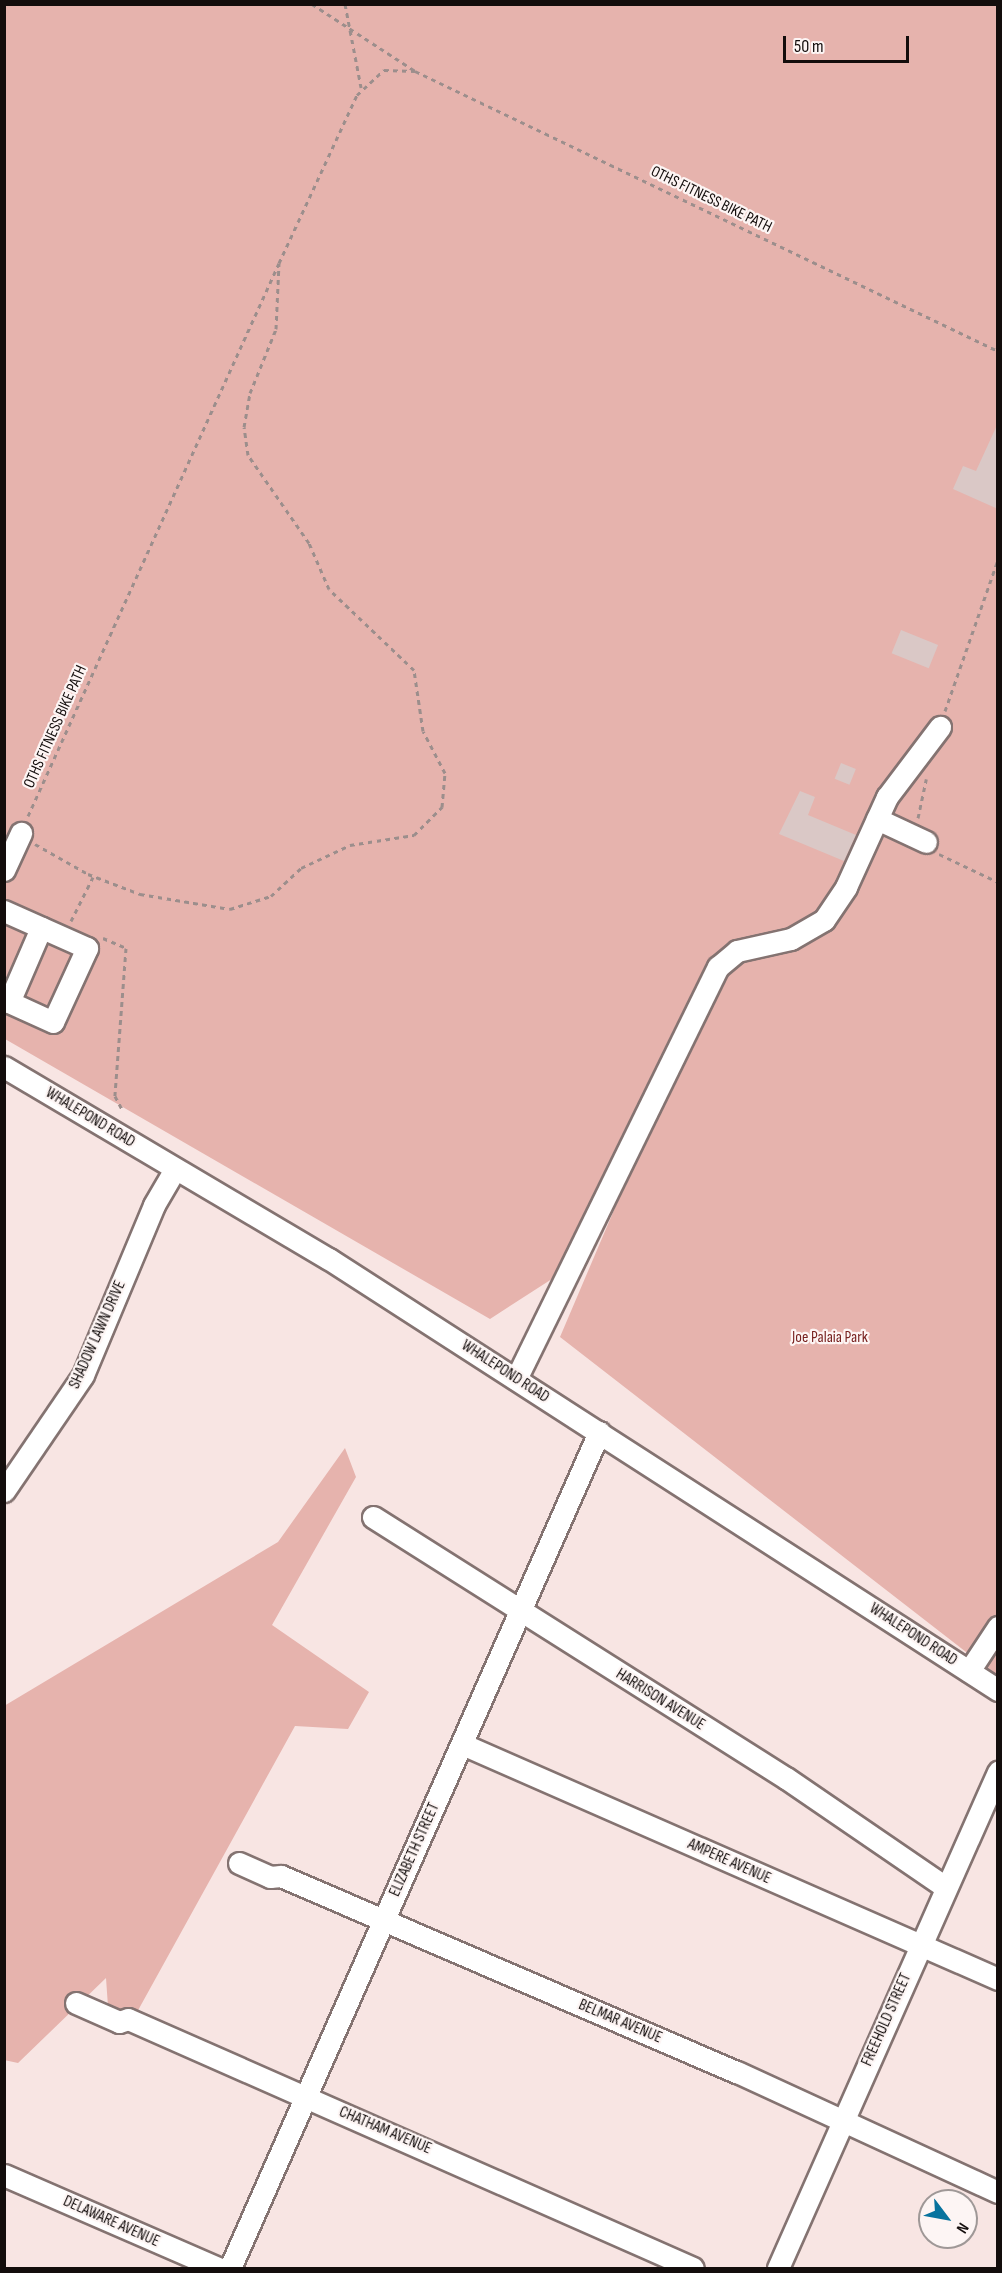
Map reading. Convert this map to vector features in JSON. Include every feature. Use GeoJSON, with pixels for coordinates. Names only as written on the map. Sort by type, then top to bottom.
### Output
{"type":"FeatureCollection","features":[{"type":"Feature","properties":{"kind":"street"},"geometry":{"type":"LineString","coordinates":[[516,1379],[718,967],[737,951],[791,939],[824,920],[846,887],[877,819],[899,780],[940,727]]}},
{"type":"Feature","properties":{"kind":"street"},"geometry":{"type":"LineString","coordinates":[[877,819],[926,842]]}},
{"type":"Feature","properties":{"kind":"street"},"geometry":{"type":"LineString","coordinates":[[4,870],[21,833]]}},
{"type":"Feature","properties":{"kind":"street"},"geometry":{"type":"LineString","coordinates":[[4,911],[41,928]]}},
{"type":"Feature","properties":{"kind":"street","name":"WHALEPOND ROAD"},"geometry":{"type":"LineString","coordinates":[[4,1066],[516,1379],[998,1690]]}},
{"type":"Feature","properties":{"kind":"street","name":"SHADOW LAWN DRIVE"},"geometry":{"type":"LineString","coordinates":[[4,1491],[83,1375],[154,1205],[175,1169]]}},
{"type":"Feature","properties":{"kind":"street","name":"ELIZABETH STREET"},"geometry":{"type":"LineString","coordinates":[[230,2268],[599,1432]]}},
{"type":"Feature","properties":{"kind":"street","name":"HARRISON AVENUE"},"geometry":{"type":"LineString","coordinates":[[373,1517],[519,1613],[786,1778],[945,1887]]}},
{"type":"Feature","properties":{"kind":"street"},"geometry":{"type":"LineString","coordinates":[[969,1671],[998,1627]]}},
{"type":"Feature","properties":{"kind":"street","name":"AMPERE AVENUE"},"geometry":{"type":"LineString","coordinates":[[462,1744],[998,1979]]}},
{"type":"Feature","properties":{"kind":"street","name":"FREEHOLD STREET"},"geometry":{"type":"LineString","coordinates":[[778,2268],[945,1887],[998,1772]]}},
{"type":"Feature","properties":{"kind":"street","name":"BELMAR AVENUE"},"geometry":{"type":"LineString","coordinates":[[239,1863],[383,1920],[998,2192]]}},
{"type":"Feature","properties":{"kind":"street","name":"CHATHAM AVENUE"},"geometry":{"type":"LineString","coordinates":[[76,2003],[119,2022],[128,2019],[693,2268]]}},
{"type":"Feature","properties":{"kind":"street","name":"DELAWARE AVENUE"},"geometry":{"type":"LineString","coordinates":[[4,2175],[218,2268]]}},
{"type":"Feature","properties":{"kind":"path","name":"OTHS FITNESS BIKE PATH"},"geometry":{"type":"LineString","coordinates":[[312,4],[347,23],[415,71],[998,351]]}},
{"type":"Feature","properties":{"kind":"path"},"geometry":{"type":"LineString","coordinates":[[345,4],[361,87]]}},
{"type":"Feature","properties":{"kind":"path","name":"OTHS FITNESS BIKE PATH"},"geometry":{"type":"LineString","coordinates":[[279,263],[276,329],[250,393],[244,427],[248,455],[309,543],[329,589],[414,670],[423,731],[442,762],[445,796],[422,831],[404,839],[350,845],[301,868],[277,892],[245,907],[216,909],[167,901],[93,877],[21,833],[279,263],[361,87],[384,70],[415,71]]}},
{"type":"Feature","properties":{"kind":"path"},"geometry":{"type":"LineString","coordinates":[[79,928],[69,924],[93,877]]}},
{"type":"Feature","properties":{"kind":"path"},"geometry":{"type":"LineString","coordinates":[[98,936],[126,948],[115,1096],[123,1111]]}},
{"type":"Feature","properties":{"kind":"green space","name":"Joe Palaia Park"},"geometry":{"type":"Polygon","coordinates":[[[4,5],[997,5],[997,1676],[560,1337],[657,1109],[555,1277],[490,1319],[5,1039],[4,5]]]}},
{"type":"Feature","properties":{"kind":"green space"},"geometry":{"type":"Polygon","coordinates":[[[345,1448],[356,1477],[272,1625],[369,1692],[348,1729],[295,1726],[136,2014],[109,2021],[106,1978],[18,2063],[4,2060],[4,1706],[278,1542],[345,1448]]]}},
{"type":"Feature","properties":{"kind":"building"},"geometry":{"type":"Polygon","coordinates":[[[998,423],[998,509],[953,489],[963,466],[976,471],[998,423]]]}},
{"type":"Feature","properties":{"kind":"building"},"geometry":{"type":"Polygon","coordinates":[[[901,630],[938,645],[929,668],[892,653],[901,630]]]}},
{"type":"Feature","properties":{"kind":"building"},"geometry":{"type":"Polygon","coordinates":[[[841,763],[856,769],[849,785],[835,779],[841,763]]]}},
{"type":"Feature","properties":{"kind":"building"},"geometry":{"type":"Polygon","coordinates":[[[800,791],[815,797],[808,815],[856,835],[844,861],[779,834],[800,791]]]}}]}
